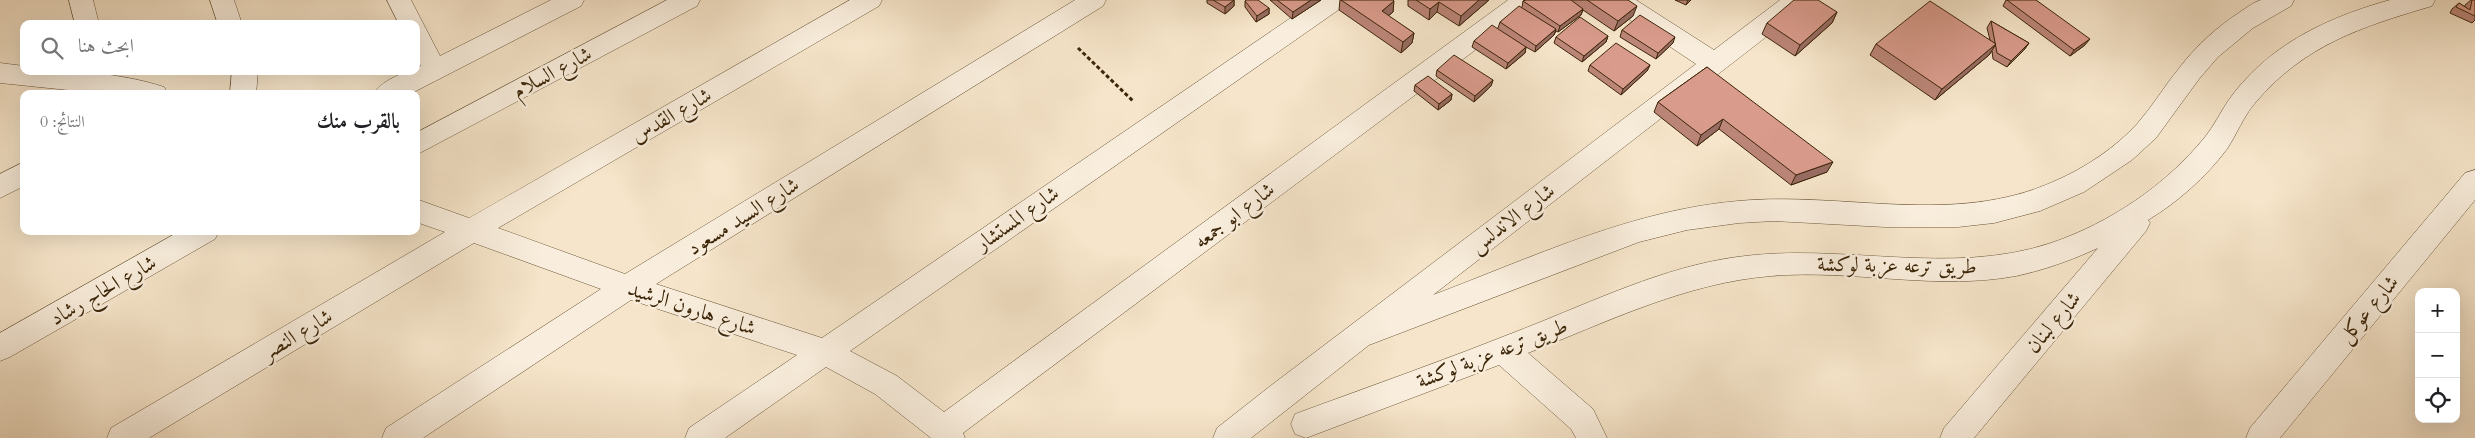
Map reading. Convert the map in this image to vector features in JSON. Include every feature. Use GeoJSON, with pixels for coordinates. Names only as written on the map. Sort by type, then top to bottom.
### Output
{"type":"FeatureCollection","features":[{"type":"Feature","properties":{"kind":"street"},"geometry":{"type":"LineString","coordinates":[[81,0],[86,20]]}},
{"type":"Feature","properties":{"kind":"street"},"geometry":{"type":"LineString","coordinates":[[222,0],[229,20]]}},
{"type":"Feature","properties":{"kind":"street"},"geometry":{"type":"LineString","coordinates":[[399,0],[410,20]]}},
{"type":"Feature","properties":{"kind":"street","name":"شارع السلام"},"geometry":{"type":"LineString","coordinates":[[420,143],[688,0]]}},
{"type":"Feature","properties":{"kind":"street","name":"شارع القدس"},"geometry":{"type":"LineString","coordinates":[[472,230],[870,0]]}},
{"type":"Feature","properties":{"kind":"street","name":"شارع السيد مسعود"},"geometry":{"type":"LineString","coordinates":[[396,438],[628,287],[1094,0]]}},
{"type":"Feature","properties":{"kind":"street","name":"شارع المستشار"},"geometry":{"type":"LineString","coordinates":[[700,438],[1335,0]]}},
{"type":"Feature","properties":{"kind":"street","name":"شارع ابو جمعه"},"geometry":{"type":"LineString","coordinates":[[947,434],[1525,0]]}},
{"type":"Feature","properties":{"kind":"street"},"geometry":{"type":"LineString","coordinates":[[1618,0],[1714,63]]}},
{"type":"Feature","properties":{"kind":"street","name":"شارع الاندلس"},"geometry":{"type":"LineString","coordinates":[[1228,438],[1280,396],[1797,0]]}},
{"type":"Feature","properties":{"kind":"street"},"geometry":{"type":"LineString","coordinates":[[1358,336],[1636,231],[1680,219],[1726,212],[1774,210],[1946,217],[1985,214],[2020,207],[2073,184],[2105,166],[2139,139],[2166,109],[2191,71],[2226,36],[2267,7],[2282,0]]}},
{"type":"Feature","properties":{"kind":"street","name":"طريق ترعه عزبة لوكشة"},"geometry":{"type":"LineString","coordinates":[[1313,431],[1503,350],[1664,287],[1734,269],[1781,264],[1960,268],[2007,264],[2051,255],[2104,233],[2150,206],[2188,175],[2218,140],[2242,101],[2272,68],[2310,42],[2354,20],[2423,0]]}},
{"type":"Feature","properties":{"kind":"street"},"geometry":{"type":"LineString","coordinates":[[395,90],[569,1]]}},
{"type":"Feature","properties":{"kind":"street"},"geometry":{"type":"LineString","coordinates":[[420,40],[436,69]]}},
{"type":"Feature","properties":{"kind":"street"},"geometry":{"type":"LineString","coordinates":[[0,73],[20,74]]}},
{"type":"Feature","properties":{"kind":"street"},"geometry":{"type":"LineString","coordinates":[[50,75],[100,77],[141,90]]}},
{"type":"Feature","properties":{"kind":"street"},"geometry":{"type":"LineString","coordinates":[[243,90],[245,75]]}},
{"type":"Feature","properties":{"kind":"street"},"geometry":{"type":"LineString","coordinates":[[0,187],[20,175]]}},
{"type":"Feature","properties":{"kind":"street","name":"شارع عوكل"},"geometry":{"type":"LineString","coordinates":[[2261,438],[2475,181]]}},
{"type":"Feature","properties":{"kind":"street","name":"شارع لبنان"},"geometry":{"type":"LineString","coordinates":[[1956,438],[2150,206]]}},
{"type":"Feature","properties":{"kind":"street","name":"شارع هارون الرشيد"},"geometry":{"type":"LineString","coordinates":[[420,211],[628,287],[824,351],[886,385],[947,434]]}},
{"type":"Feature","properties":{"kind":"street","name":"شارع النصر"},"geometry":{"type":"LineString","coordinates":[[122,438],[472,230]]}},
{"type":"Feature","properties":{"kind":"street","name":"شارع الحاج رشاد"},"geometry":{"type":"LineString","coordinates":[[0,348],[198,235]]}},
{"type":"Feature","properties":{"kind":"street"},"geometry":{"type":"LineString","coordinates":[[1503,350],[1582,419],[1592,438]]}},
{"type":"Feature","properties":{"kind":"street"},"geometry":{"type":"LineString","coordinates":[[1280,396],[1313,431]]}},
{"type":"Feature","properties":{"kind":"path"},"geometry":{"type":"LineString","coordinates":[[1054,24],[1156,123]]}},
{"type":"Feature","properties":{"kind":"building"},"geometry":{"type":"Polygon","coordinates":[[[1213,0],[1234,0],[1225,7],[1213,0]]]}},
{"type":"Feature","properties":{"kind":"building"},"geometry":{"type":"Polygon","coordinates":[[[1246,0],[1258,0],[1269,8],[1257,16],[1246,0]]]}},
{"type":"Feature","properties":{"kind":"building"},"geometry":{"type":"Polygon","coordinates":[[[1277,0],[1311,0],[1293,12],[1277,0]]]}},
{"type":"Feature","properties":{"kind":"building"},"geometry":{"type":"Polygon","coordinates":[[[1341,0],[1393,0],[1382,11],[1414,33],[1403,42],[1341,0]]]}},
{"type":"Feature","properties":{"kind":"building"},"geometry":{"type":"Polygon","coordinates":[[[1416,0],[1479,0],[1461,16],[1439,2],[1430,9],[1416,0]]]}},
{"type":"Feature","properties":{"kind":"building"},"geometry":{"type":"Polygon","coordinates":[[[1571,0],[1583,9],[1560,26],[1523,1],[1571,0]]]}},
{"type":"Feature","properties":{"kind":"building"},"geometry":{"type":"Polygon","coordinates":[[[1587,0],[1628,0],[1637,6],[1618,21],[1587,0]]]}},
{"type":"Feature","properties":{"kind":"building"},"geometry":{"type":"Polygon","coordinates":[[[1794,0],[1818,0],[1837,12],[1800,45],[1767,23],[1794,0]]]}},
{"type":"Feature","properties":{"kind":"building"},"geometry":{"type":"Polygon","coordinates":[[[2007,0],[2036,0],[2090,39],[2074,50],[2007,0]]]}},
{"type":"Feature","properties":{"kind":"building"},"geometry":{"type":"Polygon","coordinates":[[[2472,0],[2475,0],[2475,16],[2456,7],[2459,3],[2470,10],[2472,0]]]}},
{"type":"Feature","properties":{"kind":"building"},"geometry":{"type":"Polygon","coordinates":[[[1930,1],[1996,44],[1942,89],[1876,44],[1930,1]]]}},
{"type":"Feature","properties":{"kind":"building"},"geometry":{"type":"Polygon","coordinates":[[[1519,6],[1556,29],[1536,46],[1500,22],[1519,6]]]}},
{"type":"Feature","properties":{"kind":"building"},"geometry":{"type":"Polygon","coordinates":[[[1640,15],[1675,37],[1658,53],[1622,30],[1640,15]]]}},
{"type":"Feature","properties":{"kind":"building"},"geometry":{"type":"Polygon","coordinates":[[[1580,17],[1608,36],[1584,56],[1556,37],[1580,17]]]}},
{"type":"Feature","properties":{"kind":"building"},"geometry":{"type":"Polygon","coordinates":[[[1991,21],[2029,43],[2011,61],[1997,53],[1991,21]]]}},
{"type":"Feature","properties":{"kind":"building"},"geometry":{"type":"Polygon","coordinates":[[[1492,25],[1526,47],[1508,63],[1474,41],[1492,25]]]}},
{"type":"Feature","properties":{"kind":"building"},"geometry":{"type":"Polygon","coordinates":[[[1616,43],[1650,65],[1623,89],[1590,65],[1616,43]]]}},
{"type":"Feature","properties":{"kind":"building"},"geometry":{"type":"Polygon","coordinates":[[[1454,55],[1493,80],[1475,96],[1437,70],[1454,55]]]}},
{"type":"Feature","properties":{"kind":"building"},"geometry":{"type":"Polygon","coordinates":[[[1707,67],[1833,162],[1796,175],[1723,119],[1701,135],[1658,102],[1707,67]]]}},
{"type":"Feature","properties":{"kind":"building"},"geometry":{"type":"Polygon","coordinates":[[[1428,76],[1452,94],[1439,104],[1415,85],[1428,76]]]}}]}
